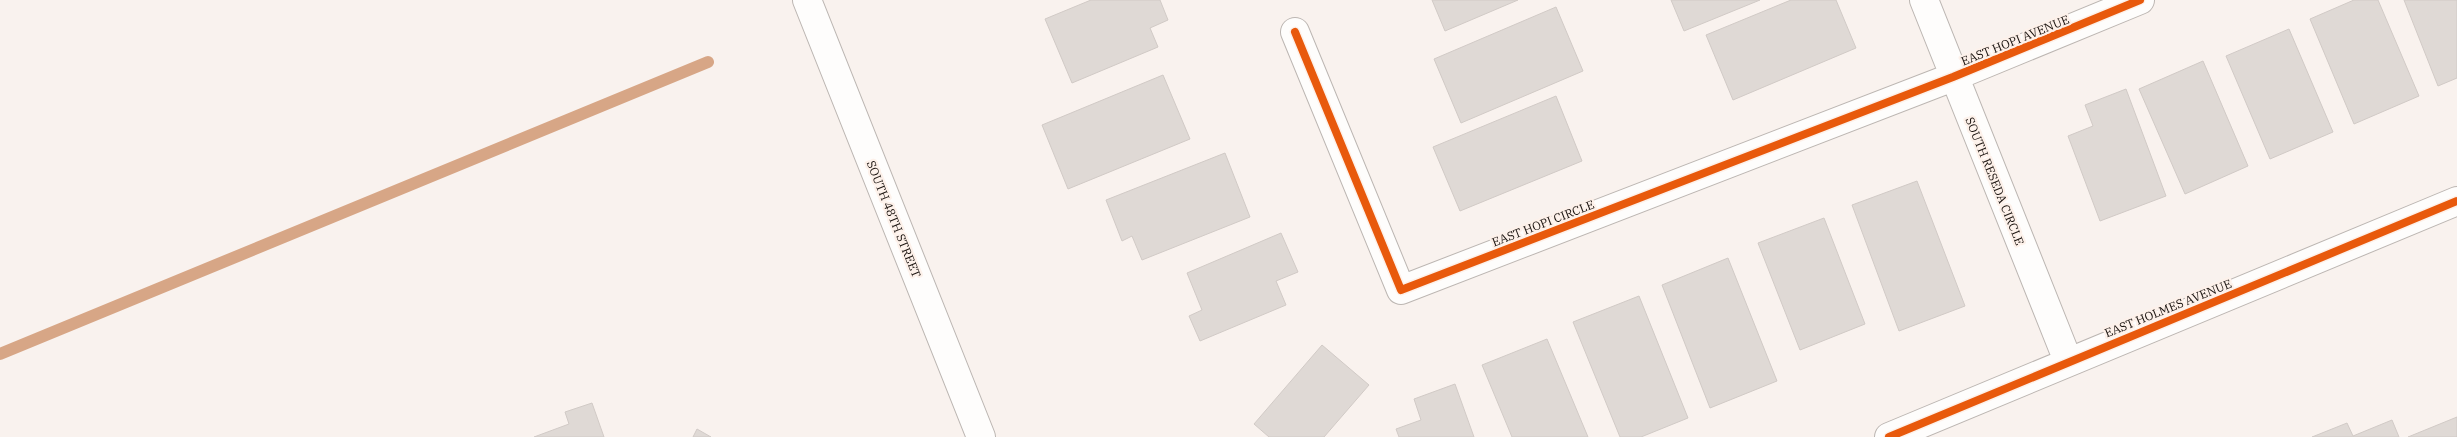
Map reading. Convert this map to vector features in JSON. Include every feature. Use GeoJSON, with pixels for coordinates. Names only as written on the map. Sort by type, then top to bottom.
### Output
{"type":"FeatureCollection","features":[{"type":"Feature","properties":{"kind":"street","name":"SOUTH 48TH STREET"},"geometry":{"type":"LineString","coordinates":[[807,0],[981,437]]}},
{"type":"Feature","properties":{"kind":"street","name":"SOUTH RESEDA CIRCLE"},"geometry":{"type":"LineString","coordinates":[[1924,0],[1953,77],[2068,361]]}},
{"type":"Feature","properties":{"kind":"street","name":"EAST HOPI AVENUE"},"geometry":{"type":"LineString","coordinates":[[1953,77],[2140,0]]}},
{"type":"Feature","properties":{"kind":"street","name":"EAST HOPI CIRCLE"},"geometry":{"type":"LineString","coordinates":[[1295,32],[1401,290],[1953,77]]}},
{"type":"Feature","properties":{"kind":"street","name":"EAST HOLMES AVENUE"},"geometry":{"type":"LineString","coordinates":[[1889,437],[2068,361],[2457,201]]}},
{"type":"Feature","properties":{"kind":"building"},"geometry":{"type":"Polygon","coordinates":[[[1091,0],[1160,0],[1168,20],[1150,28],[1158,47],[1072,83],[1045,19],[1091,0]]]}},
{"type":"Feature","properties":{"kind":"building"},"geometry":{"type":"Polygon","coordinates":[[[1432,0],[1518,0],[1445,31],[1432,0]]]}},
{"type":"Feature","properties":{"kind":"building"},"geometry":{"type":"Polygon","coordinates":[[[1671,0],[1760,0],[1684,31],[1671,0]]]}},
{"type":"Feature","properties":{"kind":"building"},"geometry":{"type":"Polygon","coordinates":[[[1791,0],[1836,0],[1856,48],[1733,100],[1706,35],[1791,0]]]}},
{"type":"Feature","properties":{"kind":"building"},"geometry":{"type":"Polygon","coordinates":[[[2354,0],[2378,0],[2419,96],[2354,124],[2310,19],[2354,0]]]}},
{"type":"Feature","properties":{"kind":"building"},"geometry":{"type":"Polygon","coordinates":[[[2404,0],[2457,0],[2457,78],[2438,86],[2404,0]]]}},
{"type":"Feature","properties":{"kind":"building"},"geometry":{"type":"Polygon","coordinates":[[[1556,7],[1583,71],[1461,123],[1434,59],[1556,7]]]}},
{"type":"Feature","properties":{"kind":"building"},"geometry":{"type":"Polygon","coordinates":[[[2289,29],[2333,132],[2270,159],[2226,56],[2289,29]]]}},
{"type":"Feature","properties":{"kind":"building"},"geometry":{"type":"Polygon","coordinates":[[[2203,61],[2248,166],[2185,194],[2139,89],[2203,61]]]}},
{"type":"Feature","properties":{"kind":"building"},"geometry":{"type":"Polygon","coordinates":[[[1163,75],[1190,139],[1068,189],[1042,125],[1163,75]]]}},
{"type":"Feature","properties":{"kind":"building"},"geometry":{"type":"Polygon","coordinates":[[[2126,89],[2166,196],[2100,221],[2068,136],[2093,126],[2085,105],[2126,89]]]}},
{"type":"Feature","properties":{"kind":"building"},"geometry":{"type":"Polygon","coordinates":[[[1556,96],[1582,161],[1460,211],[1433,147],[1556,96]]]}},
{"type":"Feature","properties":{"kind":"building"},"geometry":{"type":"Polygon","coordinates":[[[1225,153],[1250,217],[1142,260],[1132,236],[1122,241],[1106,200],[1225,153]]]}},
{"type":"Feature","properties":{"kind":"building"},"geometry":{"type":"Polygon","coordinates":[[[1917,181],[1965,306],[1899,331],[1852,205],[1917,181]]]}},
{"type":"Feature","properties":{"kind":"building"},"geometry":{"type":"Polygon","coordinates":[[[1824,218],[1865,324],[1800,350],[1758,243],[1824,218]]]}},
{"type":"Feature","properties":{"kind":"building"},"geometry":{"type":"Polygon","coordinates":[[[1281,233],[1298,272],[1276,281],[1286,305],[1200,341],[1189,316],[1202,310],[1187,273],[1281,233]]]}},
{"type":"Feature","properties":{"kind":"building"},"geometry":{"type":"Polygon","coordinates":[[[1728,258],[1777,381],[1710,408],[1662,285],[1728,258]]]}},
{"type":"Feature","properties":{"kind":"building"},"geometry":{"type":"Polygon","coordinates":[[[1639,296],[1688,418],[1641,437],[1620,437],[1573,322],[1639,296]]]}},
{"type":"Feature","properties":{"kind":"building"},"geometry":{"type":"Polygon","coordinates":[[[1547,339],[1588,437],[1512,437],[1482,365],[1547,339]]]}},
{"type":"Feature","properties":{"kind":"building"},"geometry":{"type":"Polygon","coordinates":[[[1322,345],[1369,385],[1324,437],[1269,437],[1254,424],[1322,345]]]}},
{"type":"Feature","properties":{"kind":"building"},"geometry":{"type":"Polygon","coordinates":[[[1455,384],[1474,437],[1399,437],[1396,429],[1421,420],[1414,399],[1455,384]]]}},
{"type":"Feature","properties":{"kind":"building"},"geometry":{"type":"Polygon","coordinates":[[[592,403],[604,437],[534,437],[569,424],[565,412],[592,403]]]}},
{"type":"Feature","properties":{"kind":"building"},"geometry":{"type":"Polygon","coordinates":[[[2457,417],[2457,437],[2408,437],[2457,417]]]}},
{"type":"Feature","properties":{"kind":"building"},"geometry":{"type":"Polygon","coordinates":[[[2392,420],[2399,437],[2312,437],[2347,423],[2353,436],[2392,420]]]}},
{"type":"Feature","properties":{"kind":"building"},"geometry":{"type":"Polygon","coordinates":[[[697,429],[711,437],[693,437],[697,429]]]}},
{"type":"Feature","properties":{"kind":"waterway"},"geometry":{"type":"LineString","coordinates":[[0,354],[708,62]]}},
{"type":"Feature","properties":{"kind":"cycle path"},"geometry":{"type":"LineString","coordinates":[[1295,32],[1401,290],[1953,77],[2140,0]]}},
{"type":"Feature","properties":{"kind":"cycle path"},"geometry":{"type":"LineString","coordinates":[[1889,437],[2457,201]]}}]}
